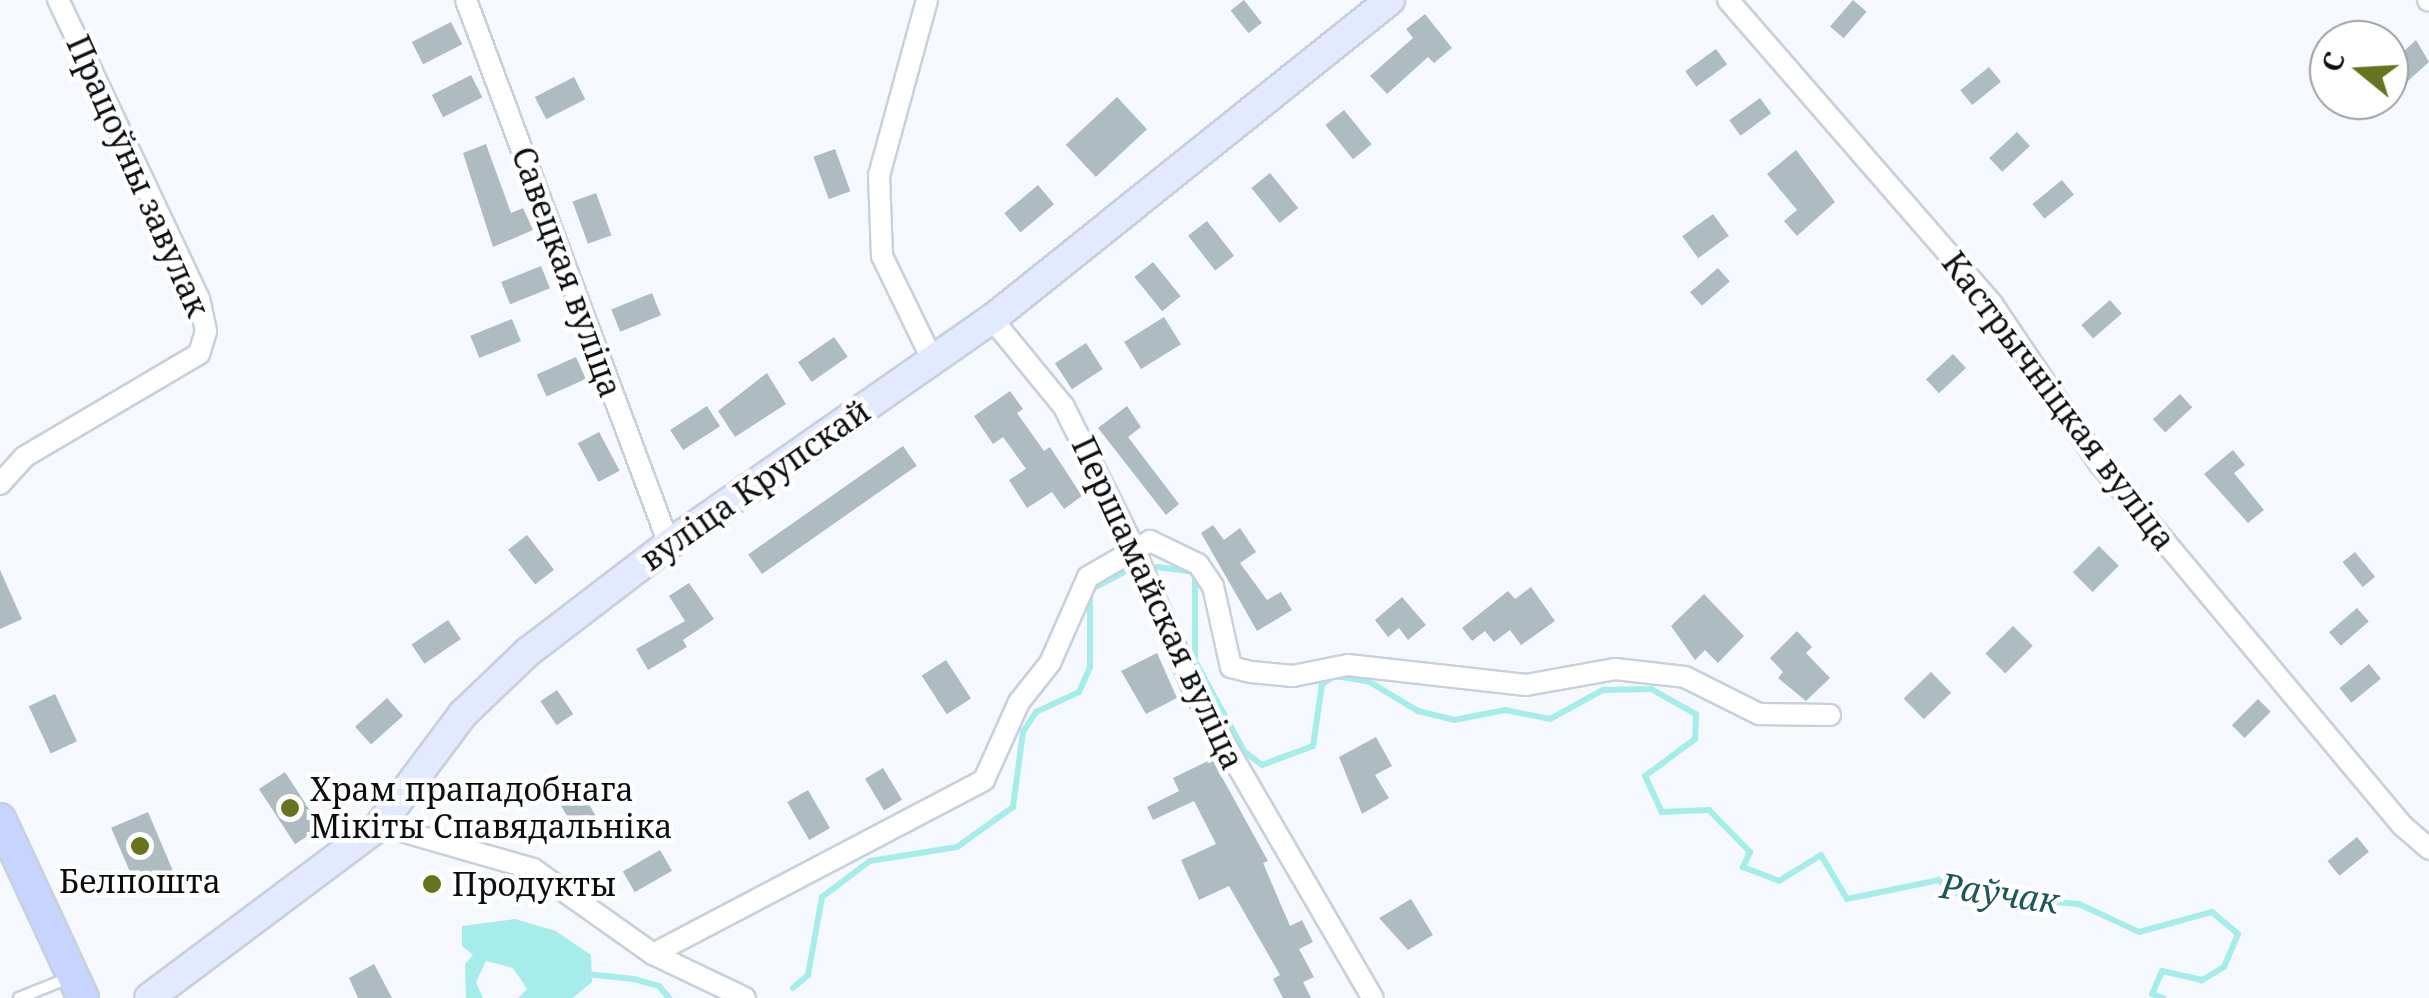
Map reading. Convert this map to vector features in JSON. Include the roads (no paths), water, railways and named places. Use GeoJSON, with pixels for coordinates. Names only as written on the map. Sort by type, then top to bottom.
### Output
{"type":"FeatureCollection","features":[{"type":"Feature","properties":{"kind":"main road"},"geometry":{"type":"LineString","coordinates":[[0,819],[78,987]]}},
{"type":"Feature","properties":{"kind":"street","name":"Працоўны завулак"},"geometry":{"type":"LineString","coordinates":[[0,484],[24,457],[199,354],[206,331],[198,299],[58,0]]}},
{"type":"Feature","properties":{"kind":"street","name":"Савецкая вуліца"},"geometry":{"type":"LineString","coordinates":[[466,0],[669,544]]}},
{"type":"Feature","properties":{"kind":"street","name":"вуліца Крупскай"},"geometry":{"type":"LineString","coordinates":[[155,996],[380,825],[463,714],[529,650],[669,544],[992,319],[1390,0]]}},
{"type":"Feature","properties":{"kind":"street","name":"Кастрычніцкая вуліца"},"geometry":{"type":"LineString","coordinates":[[1728,0],[1992,304],[2100,464],[2403,826],[2429,849]]}},
{"type":"Feature","properties":{"kind":"street"},"geometry":{"type":"LineString","coordinates":[[926,1],[879,175],[882,256],[932,359]]}},
{"type":"Feature","properties":{"kind":"street","name":"Першамайская вуліца"},"geometry":{"type":"LineString","coordinates":[[992,319],[1064,407],[1248,792],[1290,850],[1323,920],[1373,998]]}},
{"type":"Feature","properties":{"kind":"street"},"geometry":{"type":"LineString","coordinates":[[652,954],[984,780],[1020,702],[1050,663],[1088,578],[1138,561],[1150,541],[1198,564],[1213,586],[1231,667],[1293,676],[1348,665],[1526,685],[1564,673],[1629,670],[1686,678],[1759,714],[1830,715]]}},
{"type":"Feature","properties":{"kind":"street"},"geometry":{"type":"LineString","coordinates":[[380,825],[532,870],[652,954],[744,998]]}},
{"type":"Feature","properties":{"kind":"lane"},"geometry":{"type":"LineString","coordinates":[[20,998],[78,987]]}},
{"type":"Feature","properties":{"kind":"water"},"geometry":{"type":"Polygon","coordinates":[[[515,919],[556,931],[591,955],[592,982],[573,998],[518,998],[527,989],[513,968],[486,961],[476,982],[483,998],[466,998],[465,964],[473,955],[462,946],[462,926],[515,919]]]}},
{"type":"Feature","properties":{"kind":"waterway","name":"Раўчак"},"geometry":{"type":"LineString","coordinates":[[793,988],[808,975],[822,897],[870,861],[957,847],[1013,807],[1023,732],[1036,712],[1079,692],[1090,667],[1090,590],[1126,571],[1158,567],[1195,572],[1195,661],[1244,751],[1262,765],[1313,746],[1322,684],[1335,676],[1368,681],[1418,711],[1454,720],[1505,710],[1550,719],[1603,690],[1651,689],[1696,714],[1695,739],[1645,776],[1662,812],[1709,810],[1750,852],[1743,867],[1779,881],[1821,855],[1847,899],[1939,880],[1952,893],[2079,904],[2139,932],[2212,912],[2238,934],[2224,967],[2202,980],[2162,971],[2152,994],[2163,998]]}},
{"type":"Feature","properties":{"kind":"waterway","name":"Раўчак"},"geometry":{"type":"LineString","coordinates":[[587,974],[659,986],[669,998]]}},
{"type":"Feature","properties":{"kind":"place","name":"Храм прападобнага Мікіты Спавядальніка"},"geometry":{"type":"Point","coordinates":[290,808]}},
{"type":"Feature","properties":{"kind":"place","name":"Белпошта"},"geometry":{"type":"Point","coordinates":[140,846]}},
{"type":"Feature","properties":{"kind":"place","name":"Продукты"},"geometry":{"type":"Point","coordinates":[432,884]}}]}
